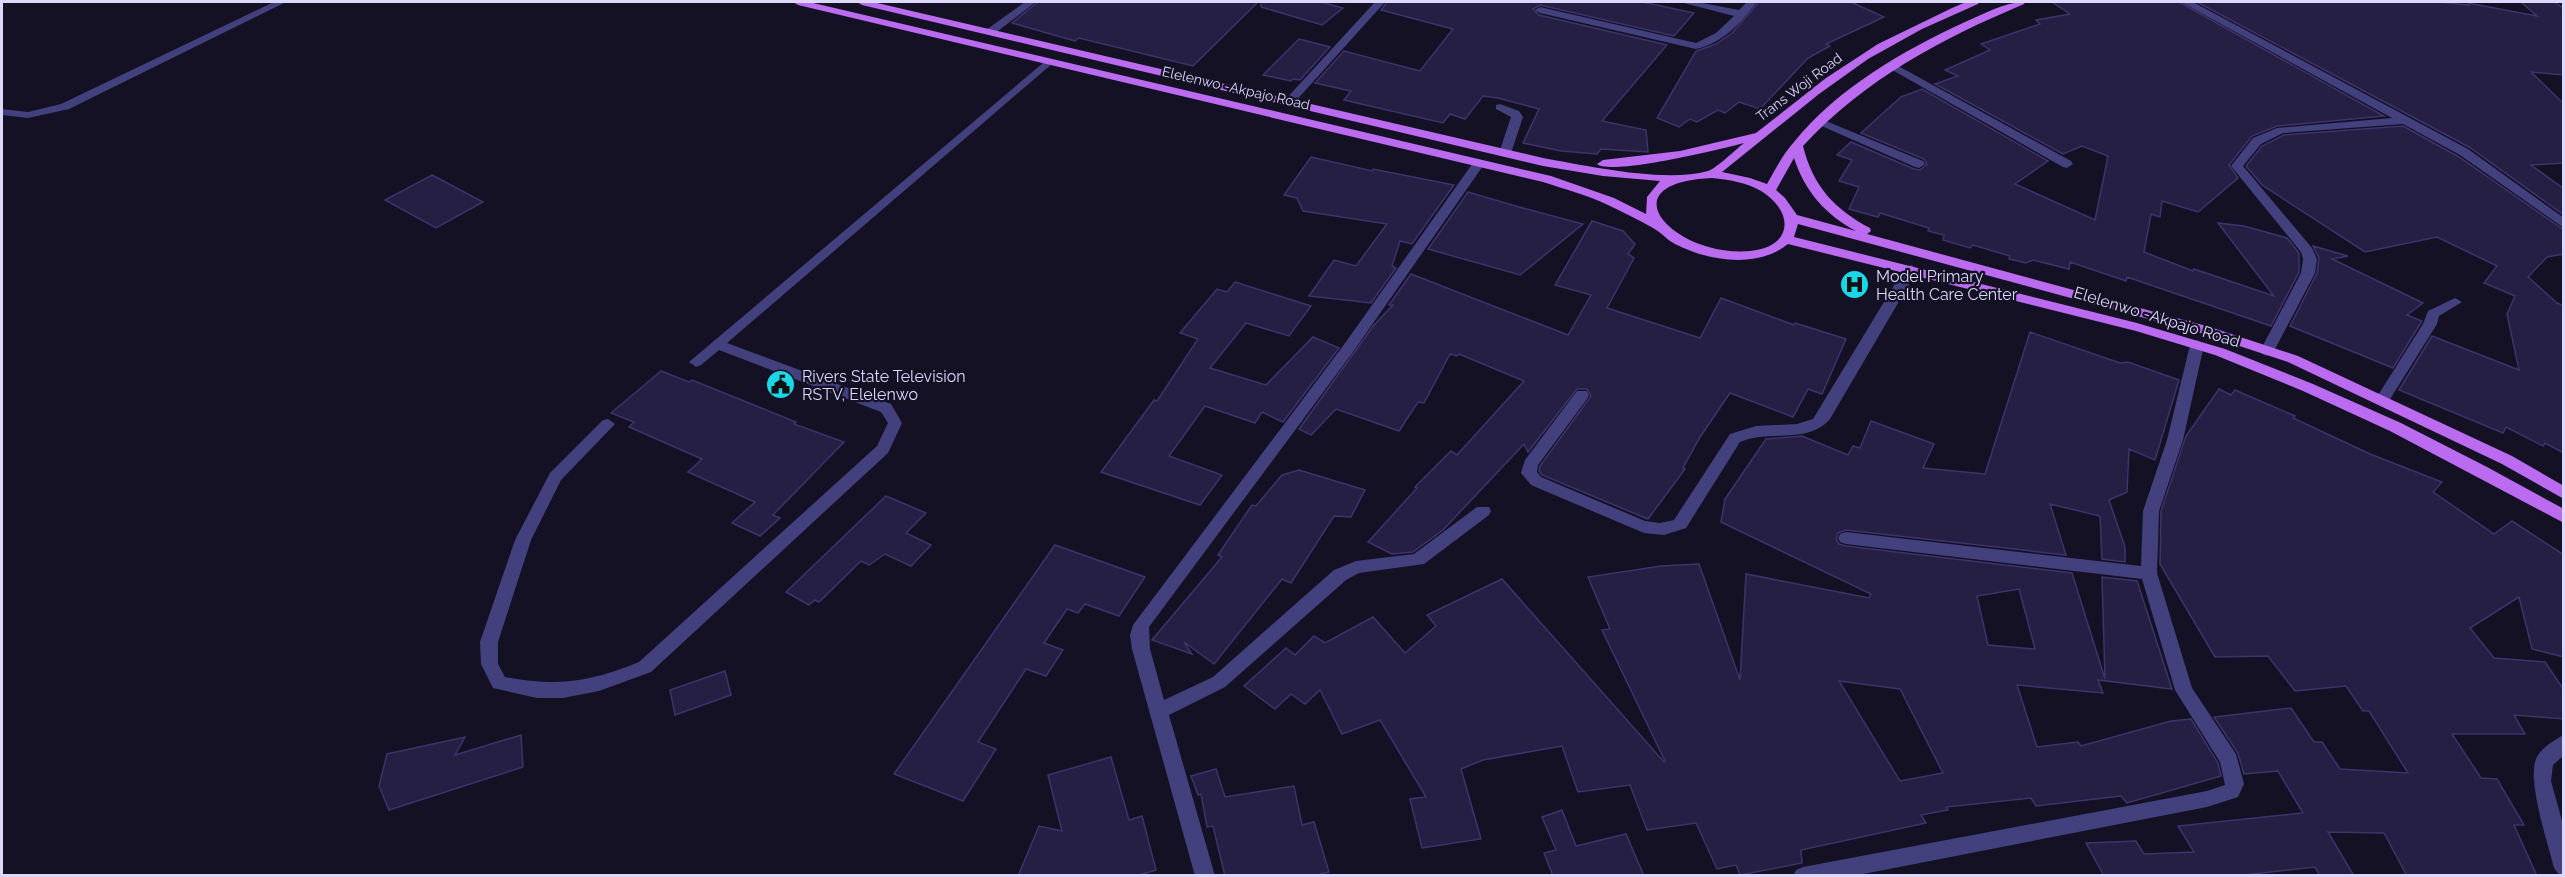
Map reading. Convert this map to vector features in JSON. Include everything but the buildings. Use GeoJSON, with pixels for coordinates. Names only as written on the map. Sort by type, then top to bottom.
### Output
{"type":"FeatureCollection","features":[{"type":"Feature","properties":{"kind":"main road","name":"Elelenwo -Akpajo Road"},"geometry":{"type":"LineString","coordinates":[[798,2],[1547,179],[1610,201],[1659,226]]}},
{"type":"Feature","properties":{"kind":"main road","name":"Elelenwo -Akpajo Road"},"geometry":{"type":"LineString","coordinates":[[862,2],[1543,162],[1603,172],[1673,179]]}},
{"type":"Feature","properties":{"kind":"main road","name":"Trans Woji Road"},"geometry":{"type":"LineString","coordinates":[[1712,174],[1831,79],[1879,48],[1974,2]]}},
{"type":"Feature","properties":{"kind":"main road"},"geometry":{"type":"LineString","coordinates":[[1769,191],[1797,145],[1842,102],[1891,65],[1978,19],[2020,2]]}},
{"type":"Feature","properties":{"kind":"main road"},"geometry":{"type":"LineString","coordinates":[[1543,162],[1603,165],[1647,161],[1697,152],[1764,133]]}},
{"type":"Feature","properties":{"kind":"main road"},"geometry":{"type":"LineString","coordinates":[[1797,145],[1801,166],[1813,190],[1849,223],[1887,242]]}},
{"type":"Feature","properties":{"kind":"main road"},"geometry":{"type":"LineString","coordinates":[[1712,174],[1755,183],[1769,191],[1785,205],[1792,218],[1791,231],[1785,239],[1766,251],[1744,255],[1720,254],[1685,244],[1659,226],[1651,212],[1652,199],[1660,187],[1673,179],[1712,174]]}},
{"type":"Feature","properties":{"kind":"main road","name":"Elelenwo -Akpajo Road"},"geometry":{"type":"LineString","coordinates":[[1792,218],[2205,330],[2293,360],[2507,460],[2564,493]]}},
{"type":"Feature","properties":{"kind":"main road","name":"Elelenwo -Akpajo Road"},"geometry":{"type":"LineString","coordinates":[[1785,239],[2127,324],[2219,352],[2310,389],[2437,448],[2564,518]]}},
{"type":"Feature","properties":{"kind":"street"},"geometry":{"type":"LineString","coordinates":[[2,112],[15,116],[35,116],[75,103],[100,88],[281,2]]}},
{"type":"Feature","properties":{"kind":"street"},"geometry":{"type":"LineString","coordinates":[[990,32],[1031,2]]}},
{"type":"Feature","properties":{"kind":"street"},"geometry":{"type":"LineString","coordinates":[[1289,102],[1380,2]]}},
{"type":"Feature","properties":{"kind":"street"},"geometry":{"type":"LineString","coordinates":[[1685,2],[1742,14]]}},
{"type":"Feature","properties":{"kind":"street"},"geometry":{"type":"LineString","coordinates":[[1540,10],[1696,46],[1704,45],[1742,14],[1752,2]]}},
{"type":"Feature","properties":{"kind":"street"},"geometry":{"type":"LineString","coordinates":[[2186,2],[2464,152],[2564,224]]}},
{"type":"Feature","properties":{"kind":"street"},"geometry":{"type":"LineString","coordinates":[[696,362],[1049,61]]}},
{"type":"Feature","properties":{"kind":"street"},"geometry":{"type":"LineString","coordinates":[[1891,65],[2067,164]]}},
{"type":"Feature","properties":{"kind":"street"},"geometry":{"type":"LineString","coordinates":[[1500,107],[1515,113],[1517,117],[1505,153]]}},
{"type":"Feature","properties":{"kind":"street"},"geometry":{"type":"LineString","coordinates":[[2267,351],[2308,273],[2310,259],[2302,245],[2237,166],[2258,141],[2281,130],[2408,120]]}},
{"type":"Feature","properties":{"kind":"street"},"geometry":{"type":"LineString","coordinates":[[1821,122],[1919,164]]}},
{"type":"Feature","properties":{"kind":"street"},"geometry":{"type":"LineString","coordinates":[[1205,876],[1142,649],[1139,635],[1141,625],[1348,349],[1479,163]]}},
{"type":"Feature","properties":{"kind":"street"},"geometry":{"type":"LineString","coordinates":[[1582,395],[1530,464],[1529,473],[1536,481],[1639,525],[1656,530],[1671,529],[1680,524],[1735,438],[1748,431],[1815,425],[1825,416],[1911,269]]}},
{"type":"Feature","properties":{"kind":"street"},"geometry":{"type":"LineString","coordinates":[[2382,400],[2430,324],[2433,314],[2455,302]]}},
{"type":"Feature","properties":{"kind":"street"},"geometry":{"type":"LineString","coordinates":[[609,423],[555,477],[523,540],[489,642],[490,670],[499,683],[549,691],[587,688],[611,682],[645,667],[883,449],[895,423],[886,408],[717,344]]}},
{"type":"Feature","properties":{"kind":"street"},"geometry":{"type":"LineString","coordinates":[[1803,876],[2207,799],[2231,791],[2235,784],[2229,760],[2184,690],[2149,573],[2151,511],[2175,440],[2197,345]]}},
{"type":"Feature","properties":{"kind":"street"},"geometry":{"type":"LineString","coordinates":[[1159,711],[1219,682],[1340,575],[1356,567],[1418,560],[1483,511]]}},
{"type":"Feature","properties":{"kind":"street"},"geometry":{"type":"LineString","coordinates":[[1846,538],[2149,573]]}},
{"type":"Feature","properties":{"kind":"street"},"geometry":{"type":"LineString","coordinates":[[2564,743],[2544,761],[2542,781],[2564,868]]}},
{"type":"Feature","properties":{"kind":"place","name":"Model Primary Health Care Center"},"geometry":{"type":"Point","coordinates":[1855,285]}},
{"type":"Feature","properties":{"kind":"place","name":"Rivers State Television RSTV, Elelenwo"},"geometry":{"type":"Point","coordinates":[781,385]}}]}
